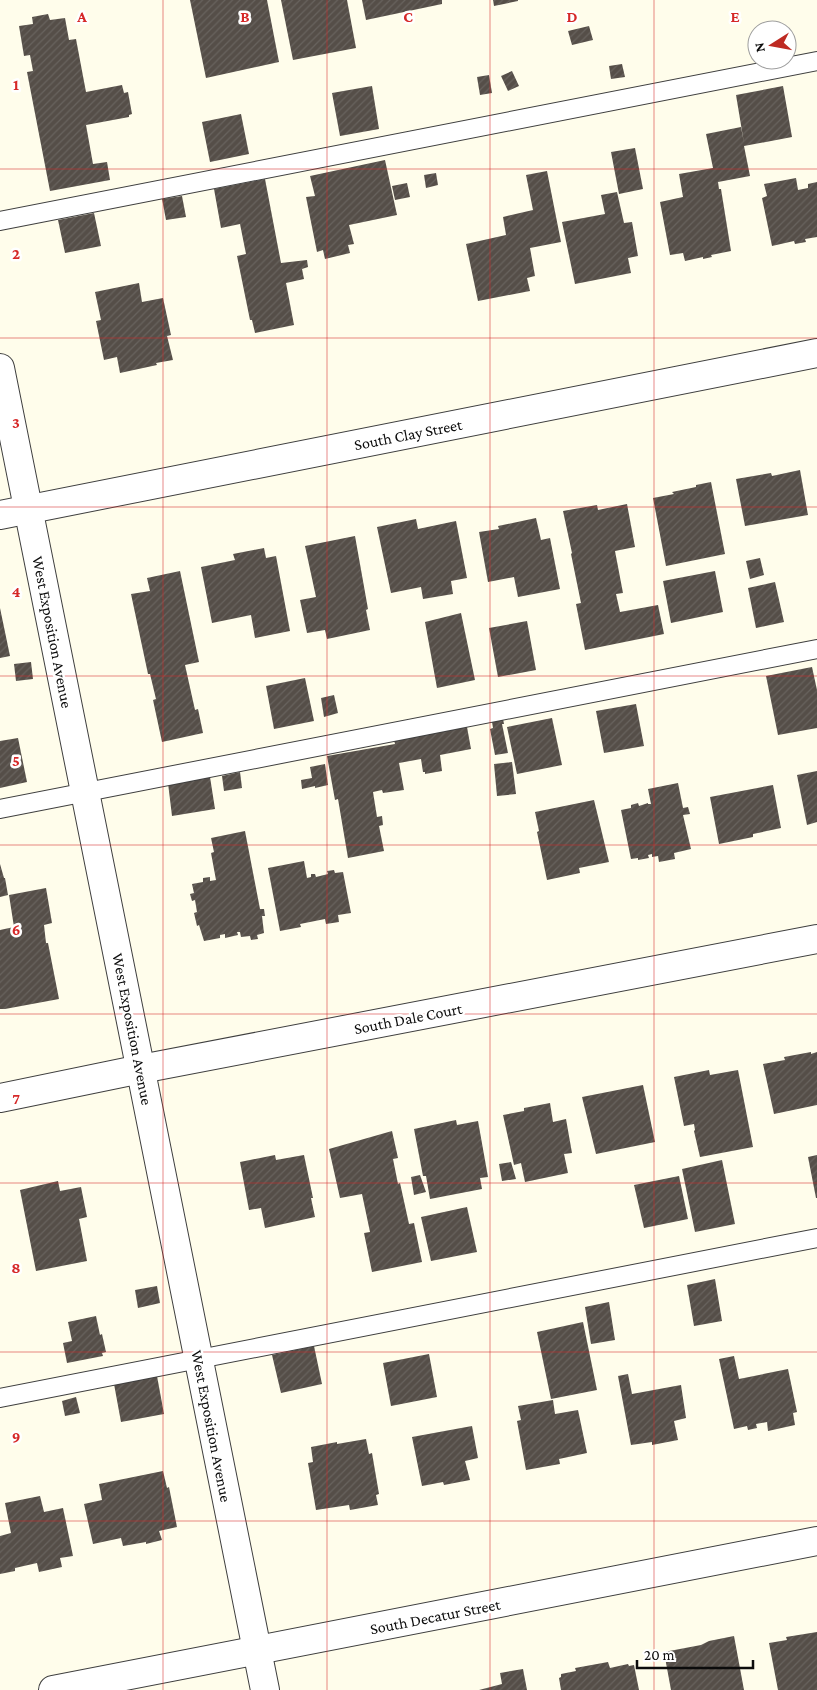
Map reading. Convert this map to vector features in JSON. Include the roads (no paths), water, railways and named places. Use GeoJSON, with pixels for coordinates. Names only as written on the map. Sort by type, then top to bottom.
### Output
{"type":"FeatureCollection","features":[{"type":"Feature","properties":{"kind":"street","name":"South Clay Street"},"geometry":{"type":"LineString","coordinates":[[0,514],[817,353]]}},
{"type":"Feature","properties":{"kind":"street","name":"West Exposition Avenue"},"geometry":{"type":"LineString","coordinates":[[0,368],[265,1690]]}},
{"type":"Feature","properties":{"kind":"street","name":"South Dale Court"},"geometry":{"type":"LineString","coordinates":[[0,1098],[140,1069],[817,939]]}},
{"type":"Feature","properties":{"kind":"street","name":"South Decatur Street"},"geometry":{"type":"LineString","coordinates":[[53,1690],[817,1541]]}},
{"type":"Feature","properties":{"kind":"lane"},"geometry":{"type":"LineString","coordinates":[[0,221],[817,61]]}},
{"type":"Feature","properties":{"kind":"lane"},"geometry":{"type":"LineString","coordinates":[[0,809],[817,649]]}},
{"type":"Feature","properties":{"kind":"lane"},"geometry":{"type":"LineString","coordinates":[[0,1398],[817,1238]]}}]}
